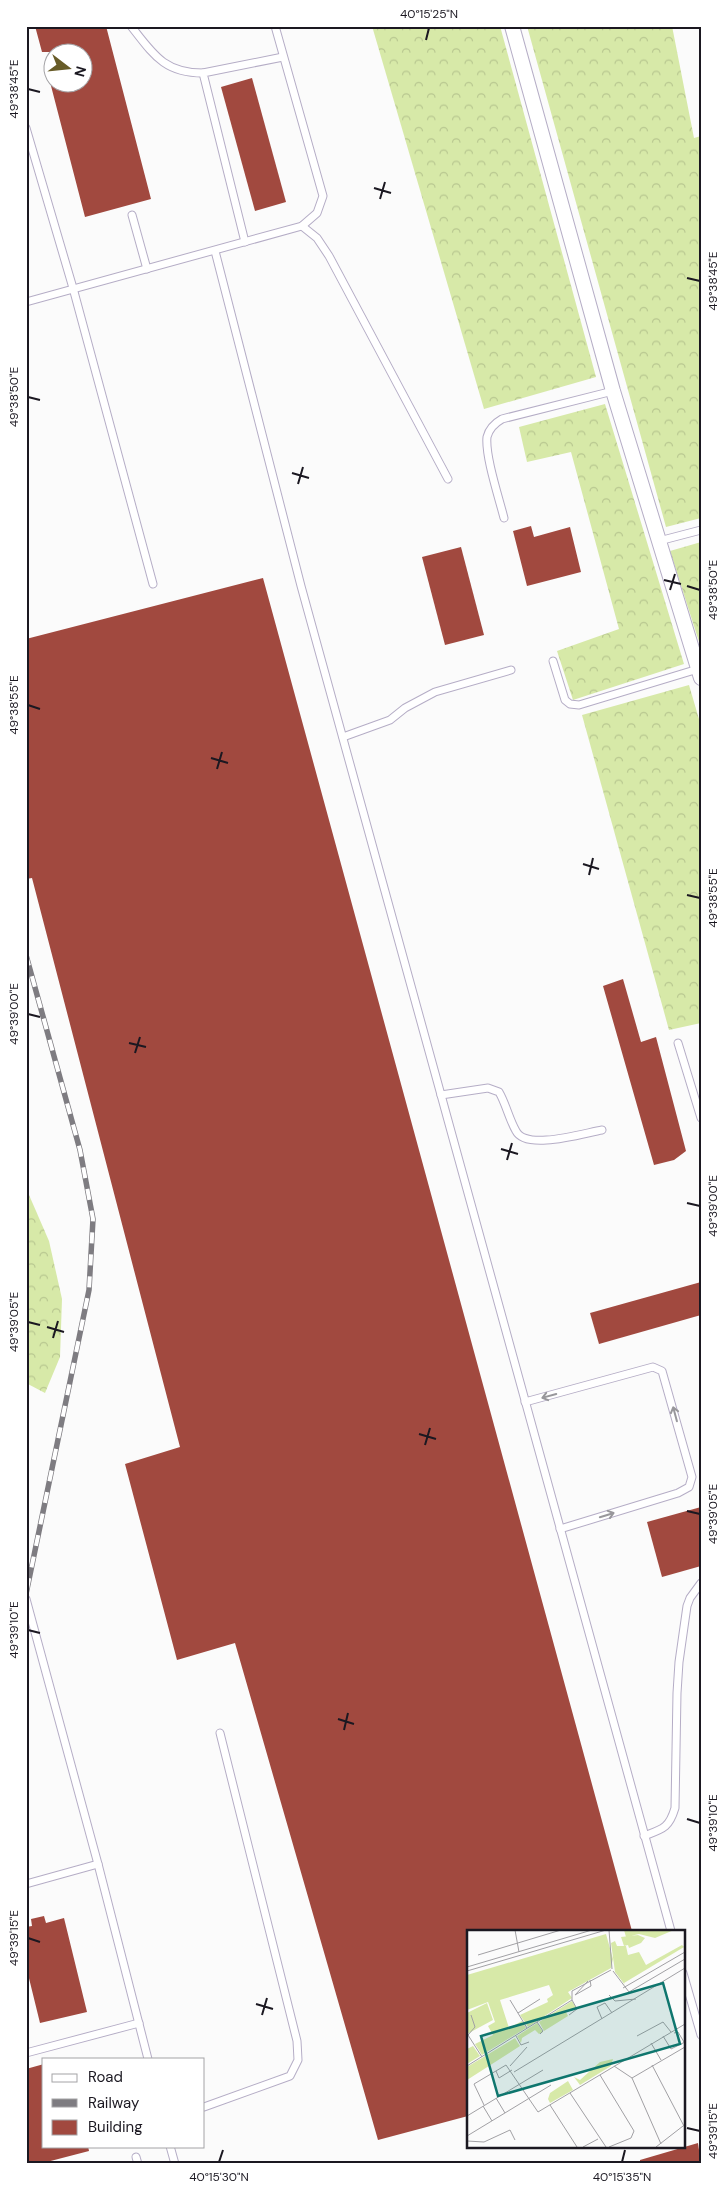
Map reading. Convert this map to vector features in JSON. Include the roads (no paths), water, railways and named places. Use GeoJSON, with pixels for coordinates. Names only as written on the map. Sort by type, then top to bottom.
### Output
{"type":"FeatureCollection","features":[{"type":"Feature","properties":{"kind":"street"},"geometry":{"type":"LineString","coordinates":[[512,26],[613,392],[699,674]]}},
{"type":"Feature","properties":{"kind":"lane"},"geometry":{"type":"LineString","coordinates":[[130,26],[159,60],[172,69],[186,73],[202,73],[283,57]]}},
{"type":"Feature","properties":{"kind":"lane"},"geometry":{"type":"LineString","coordinates":[[26,302],[302,226],[317,214],[323,196],[275,26]]}},
{"type":"Feature","properties":{"kind":"lane"},"geometry":{"type":"LineString","coordinates":[[202,73],[245,242]]}},
{"type":"Feature","properties":{"kind":"lane"},"geometry":{"type":"LineString","coordinates":[[26,128],[73,288],[153,584]]}},
{"type":"Feature","properties":{"kind":"lane"},"geometry":{"type":"LineString","coordinates":[[132,215],[147,269]]}},
{"type":"Feature","properties":{"kind":"lane"},"geometry":{"type":"LineString","coordinates":[[302,226],[317,238],[329,256],[448,479]]}},
{"type":"Feature","properties":{"kind":"lane"},"geometry":{"type":"LineString","coordinates":[[215,251],[301,586],[671,1930]]}},
{"type":"Feature","properties":{"kind":"lane"},"geometry":{"type":"LineString","coordinates":[[504,518],[488,450],[488,435],[494,424],[502,419],[613,392]]}},
{"type":"Feature","properties":{"kind":"lane"},"geometry":{"type":"LineString","coordinates":[[659,541],[701,530]]}},
{"type":"Feature","properties":{"kind":"lane"},"geometry":{"type":"LineString","coordinates":[[553,661],[565,700],[570,704],[579,705],[699,674]]}},
{"type":"Feature","properties":{"kind":"lane"},"geometry":{"type":"LineString","coordinates":[[342,737],[390,720],[405,708],[435,692],[511,670]]}},
{"type":"Feature","properties":{"kind":"lane"},"geometry":{"type":"LineString","coordinates":[[678,1044],[701,1118]]}},
{"type":"Feature","properties":{"kind":"lane"},"geometry":{"type":"LineString","coordinates":[[441,1095],[488,1088],[499,1092],[507,1105],[516,1133],[523,1139],[541,1141],[602,1130]]}},
{"type":"Feature","properties":{"kind":"lane"},"geometry":{"type":"LineString","coordinates":[[526,1402],[653,1367],[662,1371],[692,1477],[689,1487],[678,1493],[560,1529]]}},
{"type":"Feature","properties":{"kind":"lane"},"geometry":{"type":"LineString","coordinates":[[644,1836],[664,1829],[671,1820],[675,1808],[679,1662],[687,1606],[690,1598],[701,1583]]}},
{"type":"Feature","properties":{"kind":"lane"},"geometry":{"type":"LineString","coordinates":[[26,1600],[98,1864],[148,2058]]}},
{"type":"Feature","properties":{"kind":"lane"},"geometry":{"type":"LineString","coordinates":[[205,2107],[290,2076],[298,2060],[297,2041],[220,1733]]}},
{"type":"Feature","properties":{"kind":"lane"},"geometry":{"type":"LineString","coordinates":[[26,1884],[98,1864]]}},
{"type":"Feature","properties":{"kind":"lane"},"geometry":{"type":"LineString","coordinates":[[684,1976],[701,2035]]}},
{"type":"Feature","properties":{"kind":"lane"},"geometry":{"type":"LineString","coordinates":[[26,2053],[138,2023]]}},
{"type":"Feature","properties":{"kind":"lane"},"geometry":{"type":"LineString","coordinates":[[171,2148],[175,2164]]}},
{"type":"Feature","properties":{"kind":"railway"},"geometry":{"type":"LineString","coordinates":[[26,955],[80,1150],[93,1219],[89,1290],[26,1594]]}}]}
